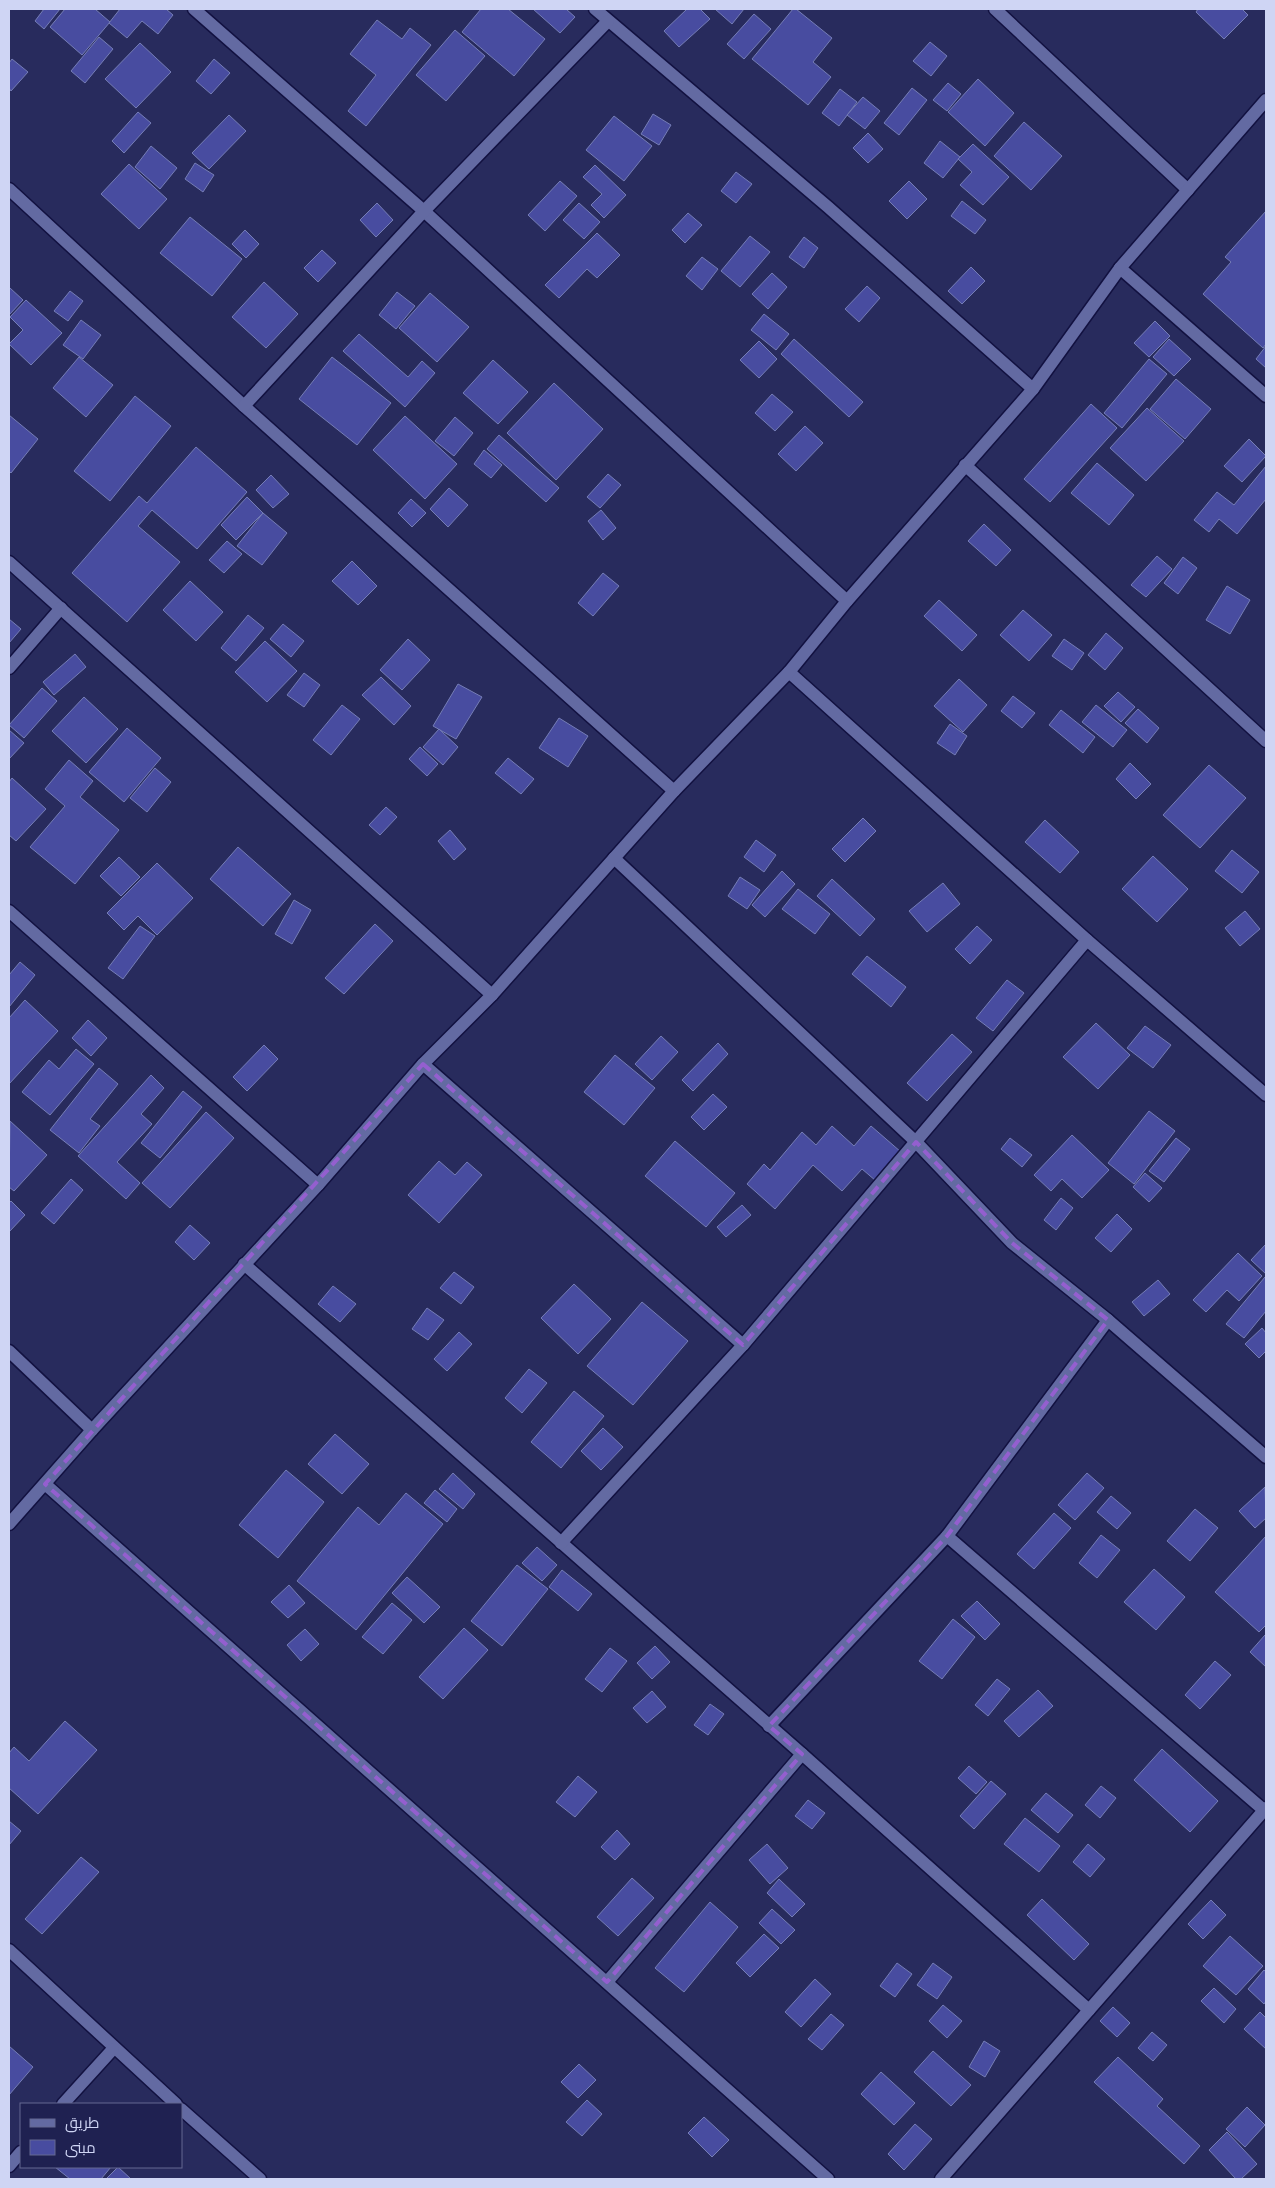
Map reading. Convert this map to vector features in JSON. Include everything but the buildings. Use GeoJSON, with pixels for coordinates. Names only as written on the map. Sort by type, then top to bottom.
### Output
{"type":"FeatureCollection","features":[{"type":"Feature","properties":{"kind":"street"},"geometry":{"type":"LineString","coordinates":[[194,9],[424,211],[848,601]]}},
{"type":"Feature","properties":{"kind":"street"},"geometry":{"type":"LineString","coordinates":[[595,9],[828,207],[1033,389]]}},
{"type":"Feature","properties":{"kind":"street"},"geometry":{"type":"LineString","coordinates":[[995,9],[1188,190]]}},
{"type":"Feature","properties":{"kind":"street"},"geometry":{"type":"LineString","coordinates":[[244,406],[424,211],[608,20]]}},
{"type":"Feature","properties":{"kind":"street"},"geometry":{"type":"LineString","coordinates":[[9,1524],[92,1430],[318,1185],[423,1064],[492,995],[674,792],[789,672],[848,601],[1033,389],[1120,268],[1266,100]]}},
{"type":"Feature","properties":{"kind":"street"},"geometry":{"type":"LineString","coordinates":[[9,190],[244,406],[674,792]]}},
{"type":"Feature","properties":{"kind":"street"},"geometry":{"type":"LineString","coordinates":[[1120,268],[1266,396]]}},
{"type":"Feature","properties":{"kind":"street"},"geometry":{"type":"LineString","coordinates":[[965,466],[1265,738]]}},
{"type":"Feature","properties":{"kind":"street"},"geometry":{"type":"LineString","coordinates":[[9,562],[492,995]]}},
{"type":"Feature","properties":{"kind":"street"},"geometry":{"type":"LineString","coordinates":[[9,668],[62,608]]}},
{"type":"Feature","properties":{"kind":"street"},"geometry":{"type":"LineString","coordinates":[[789,672],[1087,940],[1266,1095]]}},
{"type":"Feature","properties":{"kind":"street"},"geometry":{"type":"LineString","coordinates":[[614,858],[916,1142],[1012,1243],[1108,1320],[1266,1457]]}},
{"type":"Feature","properties":{"kind":"street"},"geometry":{"type":"LineString","coordinates":[[9,911],[318,1185]]}},
{"type":"Feature","properties":{"kind":"street"},"geometry":{"type":"LineString","coordinates":[[561,1543],[743,1345],[1087,940]]}},
{"type":"Feature","properties":{"kind":"street"},"geometry":{"type":"LineString","coordinates":[[423,1064],[743,1345]]}},
{"type":"Feature","properties":{"kind":"street"},"geometry":{"type":"LineString","coordinates":[[244,1264],[802,1754],[1089,2010]]}},
{"type":"Feature","properties":{"kind":"street"},"geometry":{"type":"LineString","coordinates":[[770,1726],[947,1536],[1108,1320]]}},
{"type":"Feature","properties":{"kind":"street"},"geometry":{"type":"LineString","coordinates":[[9,1352],[92,1430]]}},
{"type":"Feature","properties":{"kind":"street"},"geometry":{"type":"LineString","coordinates":[[45,1484],[828,2179]]}},
{"type":"Feature","properties":{"kind":"street"},"geometry":{"type":"LineString","coordinates":[[941,2179],[1266,1810],[947,1536]]}},
{"type":"Feature","properties":{"kind":"street"},"geometry":{"type":"LineString","coordinates":[[607,1982],[802,1754]]}},
{"type":"Feature","properties":{"kind":"street"},"geometry":{"type":"LineString","coordinates":[[9,1950],[113,2048],[175,2103]]}},
{"type":"Feature","properties":{"kind":"street"},"geometry":{"type":"LineString","coordinates":[[64,2103],[113,2048]]}},
{"type":"Feature","properties":{"kind":"street"},"geometry":{"type":"LineString","coordinates":[[182,2110],[260,2179]]}},
{"type":"Feature","properties":{"kind":"street"},"geometry":{"type":"LineString","coordinates":[[9,2166],[20,2153]]}},
{"type":"Feature","properties":{"kind":"highlighted area"},"geometry":{"type":"Polygon","coordinates":[[[423,1064],[743,1345],[916,1142],[1012,1243],[1108,1320],[947,1536],[769,1726],[802,1754],[607,1982],[45,1484],[423,1064]]]}}]}
